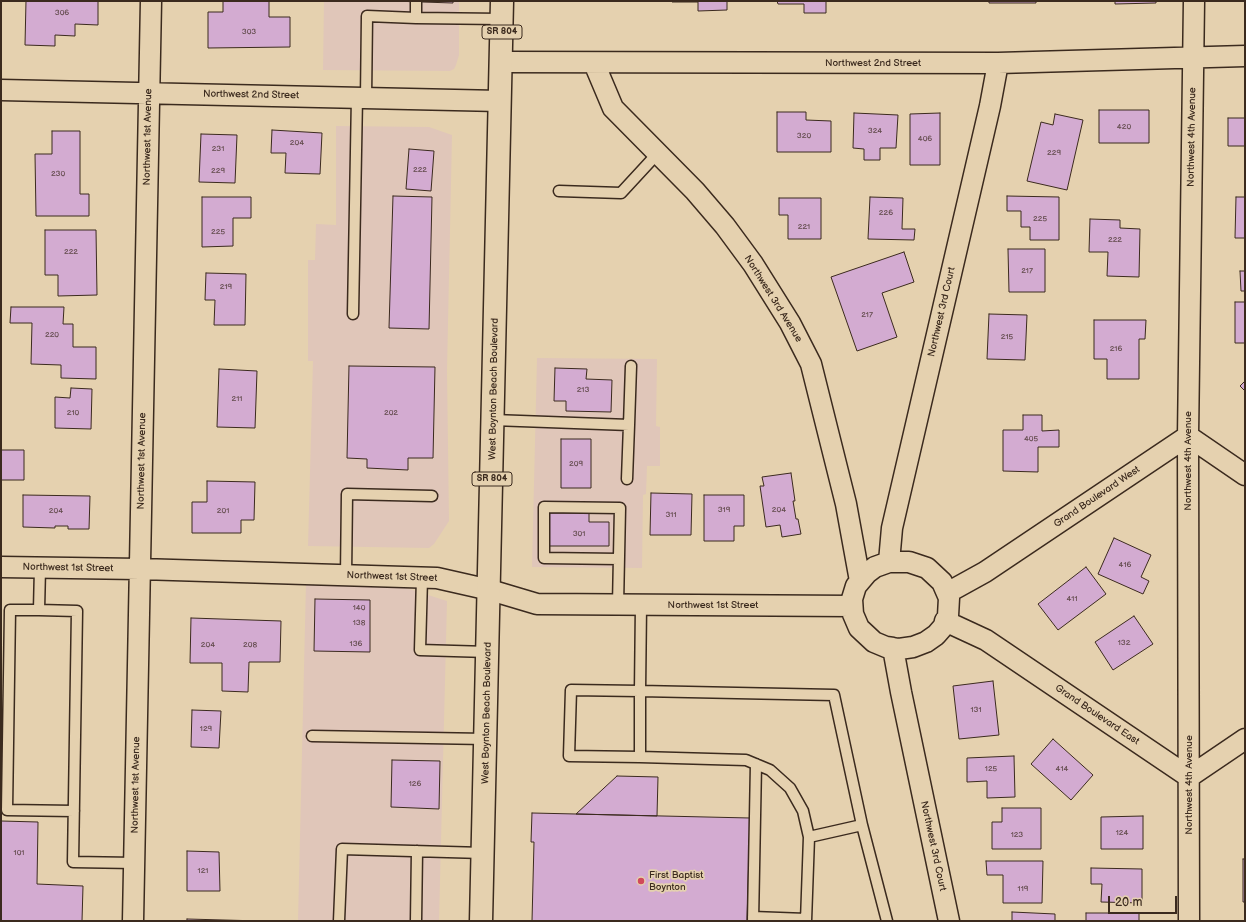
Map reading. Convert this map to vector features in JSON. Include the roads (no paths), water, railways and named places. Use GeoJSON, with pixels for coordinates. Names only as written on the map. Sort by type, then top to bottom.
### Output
{"type":"FeatureCollection","features":[{"type":"Feature","properties":{"kind":"main road","name":"West Boynton Beach Boulevard"},"geometry":{"type":"LineString","coordinates":[[481,921],[494,420],[502,10]]}},
{"type":"Feature","properties":{"kind":"street","name":"Northwest 1st Avenue"},"geometry":{"type":"LineString","coordinates":[[133,921],[151,1]]}},
{"type":"Feature","properties":{"kind":"street","name":"Northwest 4th Avenue"},"geometry":{"type":"LineString","coordinates":[[1189,921],[1188,436],[1194,1]]}},
{"type":"Feature","properties":{"kind":"street","name":"Northwest 2nd Street"},"geometry":{"type":"LineString","coordinates":[[501,62],[998,63],[1193,56],[1245,56]]}},
{"type":"Feature","properties":{"kind":"street","name":"Northwest 3rd Avenue"},"geometry":{"type":"LineString","coordinates":[[594,63],[613,108],[695,191],[725,226],[753,264],[790,322],[811,364],[846,504],[860,581]]}},
{"type":"Feature","properties":{"kind":"street","name":"Northwest 3rd Court"},"geometry":{"type":"LineString","coordinates":[[889,562],[892,528],[990,106],[998,63]]}},
{"type":"Feature","properties":{"kind":"street","name":"Northwest 2nd Street"},"geometry":{"type":"LineString","coordinates":[[1,90],[500,101]]}},
{"type":"Feature","properties":{"kind":"street"},"geometry":{"type":"LineString","coordinates":[[1188,436],[1245,475]]}},
{"type":"Feature","properties":{"kind":"street","name":"Grand Boulevard West"},"geometry":{"type":"LineString","coordinates":[[946,593],[984,572],[1188,436]]}},
{"type":"Feature","properties":{"kind":"street"},"geometry":{"type":"LineString","coordinates":[[889,562],[910,562],[927,568],[942,582],[949,598],[948,616],[943,627],[936,635],[926,642],[913,647],[900,649],[886,647],[874,642],[859,628],[853,614],[852,599],[856,586],[867,573],[889,562]]}},
{"type":"Feature","properties":{"kind":"street","name":"Northwest 1st Street"},"geometry":{"type":"LineString","coordinates":[[1,567],[437,578],[490,590],[537,604],[852,606]]}},
{"type":"Feature","properties":{"kind":"street","name":"Grand Boulevard East"},"geometry":{"type":"LineString","coordinates":[[945,621],[986,640],[1189,777]]}},
{"type":"Feature","properties":{"kind":"street","name":"Northwest 3rd Court"},"geometry":{"type":"LineString","coordinates":[[893,648],[949,921]]}},
{"type":"Feature","properties":{"kind":"street"},"geometry":{"type":"LineString","coordinates":[[1189,777],[1245,738]]}},
{"type":"Feature","properties":{"kind":"lane"},"geometry":{"type":"LineString","coordinates":[[416,2],[416,18]]}},
{"type":"Feature","properties":{"kind":"lane"},"geometry":{"type":"LineString","coordinates":[[353,314],[367,16],[416,18],[502,10]]}},
{"type":"Feature","properties":{"kind":"lane"},"geometry":{"type":"LineString","coordinates":[[559,191],[621,193],[657,154]]}},
{"type":"Feature","properties":{"kind":"lane"},"geometry":{"type":"LineString","coordinates":[[627,478],[631,366]]}},
{"type":"Feature","properties":{"kind":"lane"},"geometry":{"type":"LineString","coordinates":[[494,420],[629,425]]}},
{"type":"Feature","properties":{"kind":"lane"},"geometry":{"type":"LineString","coordinates":[[346,576],[347,494],[432,496]]}},
{"type":"Feature","properties":{"kind":"lane"},"geometry":{"type":"LineString","coordinates":[[618,605],[619,559],[620,508],[544,507],[544,558],[619,559]]}},
{"type":"Feature","properties":{"kind":"lane"},"geometry":{"type":"LineString","coordinates":[[39,610],[40,568]]}},
{"type":"Feature","properties":{"kind":"lane"},"geometry":{"type":"LineString","coordinates":[[422,578],[420,650],[488,652]]}},
{"type":"Feature","properties":{"kind":"lane"},"geometry":{"type":"LineString","coordinates":[[640,757],[641,605]]}},
{"type":"Feature","properties":{"kind":"lane"},"geometry":{"type":"LineString","coordinates":[[74,811],[7,810],[10,610],[77,611],[74,811],[73,862],[135,863]]}},
{"type":"Feature","properties":{"kind":"lane"},"geometry":{"type":"LineString","coordinates":[[756,764],[753,919],[806,920],[809,837],[803,811],[790,788],[770,770],[756,764],[746,760],[569,756],[571,690],[834,695],[862,824],[887,921]]}},
{"type":"Feature","properties":{"kind":"lane"},"geometry":{"type":"LineString","coordinates":[[312,736],[486,738]]}},
{"type":"Feature","properties":{"kind":"lane"},"geometry":{"type":"LineString","coordinates":[[809,837],[862,824]]}},
{"type":"Feature","properties":{"kind":"lane"},"geometry":{"type":"LineString","coordinates":[[339,921],[342,849],[483,854]]}},
{"type":"Feature","properties":{"kind":"lane"},"geometry":{"type":"LineString","coordinates":[[416,921],[417,851]]}},
{"type":"Feature","properties":{"kind":"place","name":"First Baptist Boynton"},"geometry":{"type":"Point","coordinates":[641,881]}}]}
